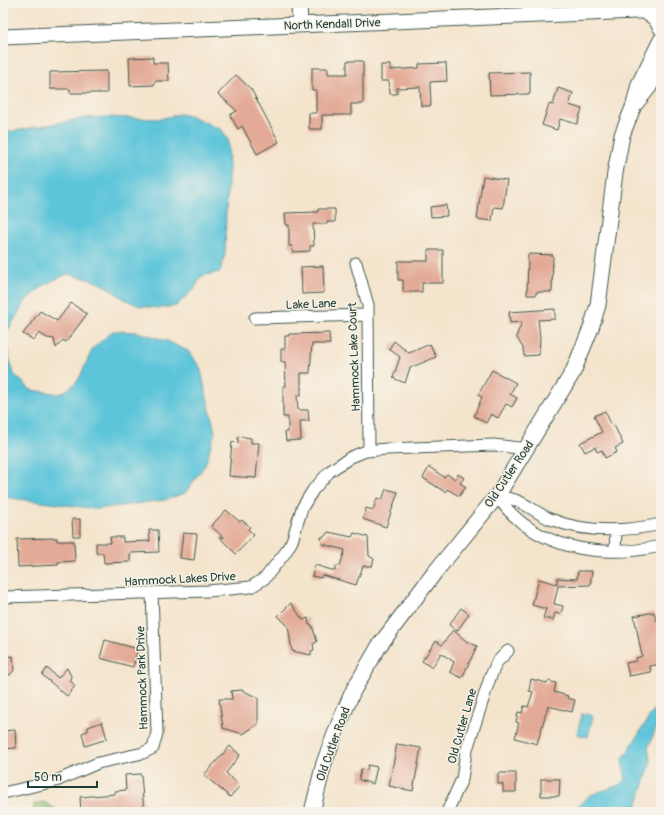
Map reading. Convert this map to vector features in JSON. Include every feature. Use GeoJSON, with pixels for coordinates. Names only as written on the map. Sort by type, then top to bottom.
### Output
{"type":"FeatureCollection","features":[{"type":"Feature","properties":{"kind":"main road"},"geometry":{"type":"LineString","coordinates":[[299,3],[300,25]]}},
{"type":"Feature","properties":{"kind":"main road"},"geometry":{"type":"LineString","coordinates":[[643,10],[655,18],[661,28]]}},
{"type":"Feature","properties":{"kind":"main road","name":"North Kendall Drive"},"geometry":{"type":"LineString","coordinates":[[3,37],[661,10]]}},
{"type":"Feature","properties":{"kind":"main road","name":"Old Cutler Road"},"geometry":{"type":"LineString","coordinates":[[312,812],[324,763],[338,726],[353,691],[379,646],[435,572],[497,496],[527,449],[572,372],[591,328],[598,305],[615,173],[622,135],[634,105],[639,84],[661,40]]}},
{"type":"Feature","properties":{"kind":"main road","name":"Old Cutler Road"},"geometry":{"type":"LineString","coordinates":[[634,105],[649,87],[661,63]]}},
{"type":"Feature","properties":{"kind":"street","name":"Hammock Lake Court"},"geometry":{"type":"LineString","coordinates":[[356,263],[368,305],[369,450]]}},
{"type":"Feature","properties":{"kind":"street","name":"Lake Lane"},"geometry":{"type":"LineString","coordinates":[[255,318],[367,315]]}},
{"type":"Feature","properties":{"kind":"street","name":"Hammock Lakes Drive"},"geometry":{"type":"LineString","coordinates":[[3,597],[225,591],[259,584],[270,574],[287,550],[302,508],[321,480],[330,471],[344,461],[369,450],[494,446],[527,449]]}},
{"type":"Feature","properties":{"kind":"street"},"geometry":{"type":"LineString","coordinates":[[497,496],[516,500],[534,512],[551,519],[585,528],[616,530],[661,524]]}},
{"type":"Feature","properties":{"kind":"street"},"geometry":{"type":"LineString","coordinates":[[497,496],[508,512],[530,528],[552,541],[583,549],[615,551],[647,549],[661,546]]}},
{"type":"Feature","properties":{"kind":"street"},"geometry":{"type":"LineString","coordinates":[[615,551],[616,530]]}},
{"type":"Feature","properties":{"kind":"street","name":"Hammock Park Drive"},"geometry":{"type":"LineString","coordinates":[[3,794],[56,781],[98,763],[143,753],[153,748],[157,733],[152,593]]}},
{"type":"Feature","properties":{"kind":"street","name":"Old Cutler Lane"},"geometry":{"type":"LineString","coordinates":[[448,812],[462,778],[466,752],[490,678],[497,662],[508,651]]}},
{"type":"Feature","properties":{"kind":"green space"},"geometry":{"type":"Polygon","coordinates":[[[44,802],[60,812],[33,812],[34,804],[44,802]]]}},
{"type":"Feature","properties":{"kind":"water"},"geometry":{"type":"Polygon","coordinates":[[[179,114],[191,116],[222,130],[228,140],[229,168],[225,254],[220,272],[201,276],[195,288],[176,306],[158,308],[140,306],[124,299],[106,286],[89,279],[67,274],[46,284],[27,299],[6,333],[8,354],[14,374],[31,390],[60,394],[71,387],[79,379],[93,348],[113,331],[138,332],[167,341],[188,351],[200,367],[215,432],[205,465],[185,493],[165,500],[97,509],[3,497],[3,133],[86,118],[106,117],[160,119],[179,114]]]}},
{"type":"Feature","properties":{"kind":"water"},"geometry":{"type":"Polygon","coordinates":[[[661,698],[661,720],[658,723],[648,748],[651,762],[635,812],[573,812],[590,795],[619,785],[625,780],[623,759],[661,698]]]}},
{"type":"Feature","properties":{"kind":"water"},"geometry":{"type":"Polygon","coordinates":[[[582,713],[593,716],[588,737],[577,734],[582,713]]]}},
{"type":"Feature","properties":{"kind":"building"},"geometry":{"type":"Polygon","coordinates":[[[153,57],[153,63],[168,63],[169,81],[155,81],[154,85],[130,86],[129,58],[153,57]]]}},
{"type":"Feature","properties":{"kind":"building"},"geometry":{"type":"Polygon","coordinates":[[[347,61],[363,61],[363,104],[351,104],[351,115],[322,115],[322,129],[309,129],[309,113],[316,113],[316,90],[312,90],[312,68],[328,68],[328,74],[347,74],[347,61]]]}},
{"type":"Feature","properties":{"kind":"building"},"geometry":{"type":"Polygon","coordinates":[[[446,63],[447,81],[430,82],[431,106],[421,106],[420,87],[397,88],[397,94],[390,94],[389,81],[381,81],[381,65],[390,65],[390,70],[419,68],[419,64],[446,63]]]}},
{"type":"Feature","properties":{"kind":"building"},"geometry":{"type":"Polygon","coordinates":[[[107,71],[107,93],[70,93],[70,89],[50,89],[50,72],[107,71]]]}},
{"type":"Feature","properties":{"kind":"building"},"geometry":{"type":"Polygon","coordinates":[[[530,72],[530,94],[490,95],[489,73],[530,72]]]}},
{"type":"Feature","properties":{"kind":"building"},"geometry":{"type":"Polygon","coordinates":[[[236,75],[251,89],[279,142],[257,154],[242,126],[238,129],[230,115],[237,111],[218,94],[236,75]]]}},
{"type":"Feature","properties":{"kind":"building"},"geometry":{"type":"Polygon","coordinates":[[[558,88],[573,93],[569,105],[582,109],[577,124],[560,119],[557,130],[542,125],[549,104],[553,105],[558,88]]]}},
{"type":"Feature","properties":{"kind":"building"},"geometry":{"type":"Polygon","coordinates":[[[483,176],[507,180],[503,208],[494,207],[492,221],[477,219],[483,176]]]}},
{"type":"Feature","properties":{"kind":"building"},"geometry":{"type":"Polygon","coordinates":[[[446,205],[447,216],[431,217],[430,207],[446,205]]]}},
{"type":"Feature","properties":{"kind":"building"},"geometry":{"type":"Polygon","coordinates":[[[318,209],[335,209],[335,222],[327,222],[327,224],[313,224],[314,246],[310,246],[310,251],[293,252],[292,246],[289,246],[289,225],[286,225],[285,213],[318,212],[318,209]]]}},
{"type":"Feature","properties":{"kind":"building"},"geometry":{"type":"Polygon","coordinates":[[[428,250],[443,250],[443,283],[422,283],[422,292],[403,292],[403,280],[398,280],[398,261],[428,261],[428,250]]]}},
{"type":"Feature","properties":{"kind":"building"},"geometry":{"type":"Polygon","coordinates":[[[528,254],[553,255],[552,292],[536,292],[536,295],[527,295],[528,254]]]}},
{"type":"Feature","properties":{"kind":"building"},"geometry":{"type":"Polygon","coordinates":[[[323,266],[324,293],[302,294],[301,267],[323,266]]]}},
{"type":"Feature","properties":{"kind":"building"},"geometry":{"type":"Polygon","coordinates":[[[71,303],[87,314],[66,342],[63,340],[56,348],[54,339],[47,338],[39,333],[34,340],[23,334],[40,311],[57,321],[71,303]]]}},
{"type":"Feature","properties":{"kind":"building"},"geometry":{"type":"Polygon","coordinates":[[[555,309],[555,319],[538,320],[540,338],[539,355],[524,356],[523,348],[517,338],[522,322],[510,323],[509,312],[555,309]]]}},
{"type":"Feature","properties":{"kind":"building"},"geometry":{"type":"Polygon","coordinates":[[[329,333],[330,344],[312,344],[310,373],[301,373],[301,395],[297,395],[298,410],[308,410],[309,421],[300,421],[301,440],[286,441],[285,432],[288,432],[288,417],[283,417],[283,386],[286,386],[285,362],[281,362],[281,349],[285,349],[285,336],[289,336],[289,334],[329,333]]]}},
{"type":"Feature","properties":{"kind":"building"},"geometry":{"type":"Polygon","coordinates":[[[394,341],[409,353],[430,344],[436,357],[410,368],[405,383],[393,378],[400,357],[389,349],[394,341]]]}},
{"type":"Feature","properties":{"kind":"building"},"geometry":{"type":"Polygon","coordinates":[[[492,370],[516,383],[510,394],[517,398],[512,407],[506,404],[498,418],[491,414],[486,423],[474,416],[482,397],[478,395],[492,370]]]}},
{"type":"Feature","properties":{"kind":"building"},"geometry":{"type":"Polygon","coordinates":[[[605,411],[623,444],[615,448],[617,452],[605,458],[602,450],[597,452],[595,447],[585,452],[580,443],[602,432],[594,416],[605,411]]]}},
{"type":"Feature","properties":{"kind":"building"},"geometry":{"type":"Polygon","coordinates":[[[238,436],[251,438],[251,443],[259,443],[256,478],[229,476],[232,442],[238,443],[238,436]]]}},
{"type":"Feature","properties":{"kind":"building"},"geometry":{"type":"Polygon","coordinates":[[[429,467],[444,477],[447,474],[455,479],[458,474],[464,478],[460,483],[466,487],[459,496],[447,489],[445,492],[423,478],[429,467]]]}},
{"type":"Feature","properties":{"kind":"building"},"geometry":{"type":"Polygon","coordinates":[[[386,489],[398,492],[386,527],[363,519],[366,508],[373,510],[377,498],[382,500],[386,489]]]}},
{"type":"Feature","properties":{"kind":"building"},"geometry":{"type":"Polygon","coordinates":[[[226,510],[240,522],[242,520],[250,527],[248,529],[254,535],[236,554],[219,537],[224,538],[211,526],[226,510]]]}},
{"type":"Feature","properties":{"kind":"building"},"geometry":{"type":"Polygon","coordinates":[[[72,519],[80,519],[80,536],[73,536],[72,519]]]}},
{"type":"Feature","properties":{"kind":"building"},"geometry":{"type":"Polygon","coordinates":[[[149,530],[158,530],[159,552],[130,553],[130,562],[104,563],[103,553],[96,553],[96,543],[111,543],[110,537],[123,537],[123,542],[150,541],[149,530]]]}},
{"type":"Feature","properties":{"kind":"building"},"geometry":{"type":"Polygon","coordinates":[[[328,532],[352,537],[354,533],[368,537],[369,556],[374,559],[372,566],[363,566],[356,585],[322,575],[321,578],[312,576],[315,565],[335,571],[336,566],[340,566],[345,550],[322,544],[321,537],[324,537],[328,532]]]}},
{"type":"Feature","properties":{"kind":"building"},"geometry":{"type":"Polygon","coordinates":[[[183,533],[197,534],[194,560],[180,558],[183,533]]]}},
{"type":"Feature","properties":{"kind":"building"},"geometry":{"type":"Polygon","coordinates":[[[57,538],[57,541],[74,541],[75,561],[58,562],[58,565],[18,567],[17,539],[57,538]]]}},
{"type":"Feature","properties":{"kind":"building"},"geometry":{"type":"Polygon","coordinates":[[[578,571],[592,571],[590,585],[558,586],[554,604],[563,606],[561,614],[555,613],[553,620],[543,618],[546,609],[532,605],[539,579],[557,584],[557,578],[577,579],[578,571]]]}},
{"type":"Feature","properties":{"kind":"building"},"geometry":{"type":"Polygon","coordinates":[[[291,603],[303,620],[308,618],[309,625],[312,625],[317,642],[313,644],[314,650],[311,651],[311,655],[292,651],[288,626],[278,616],[291,603]]]}},
{"type":"Feature","properties":{"kind":"building"},"geometry":{"type":"Polygon","coordinates":[[[461,608],[469,614],[457,631],[449,625],[461,608]]]}},
{"type":"Feature","properties":{"kind":"building"},"geometry":{"type":"Polygon","coordinates":[[[654,612],[656,620],[661,619],[661,647],[659,647],[661,664],[650,666],[651,672],[629,676],[626,663],[636,661],[636,658],[642,656],[634,616],[654,612]]]}},
{"type":"Feature","properties":{"kind":"building"},"geometry":{"type":"Polygon","coordinates":[[[453,630],[466,641],[477,646],[462,678],[450,672],[454,662],[441,653],[432,668],[422,661],[436,641],[442,645],[453,630]]]}},
{"type":"Feature","properties":{"kind":"building"},"geometry":{"type":"Polygon","coordinates":[[[105,640],[138,649],[133,667],[100,658],[105,640]]]}},
{"type":"Feature","properties":{"kind":"building"},"geometry":{"type":"Polygon","coordinates":[[[13,656],[14,670],[10,675],[3,675],[3,657],[13,656]]]}},
{"type":"Feature","properties":{"kind":"building"},"geometry":{"type":"Polygon","coordinates":[[[47,668],[58,678],[67,668],[71,676],[70,680],[75,686],[67,696],[42,675],[47,668]]]}},
{"type":"Feature","properties":{"kind":"building"},"geometry":{"type":"Polygon","coordinates":[[[531,679],[547,683],[548,681],[556,683],[554,692],[568,696],[567,698],[575,700],[572,712],[548,706],[537,744],[515,738],[519,723],[516,722],[518,712],[522,713],[524,706],[528,707],[533,692],[529,691],[531,679]]]}},
{"type":"Feature","properties":{"kind":"building"},"geometry":{"type":"Polygon","coordinates":[[[242,690],[258,698],[258,724],[243,734],[223,728],[219,699],[232,699],[231,691],[242,690]]]}},
{"type":"Feature","properties":{"kind":"building"},"geometry":{"type":"Polygon","coordinates":[[[102,722],[107,739],[85,746],[82,733],[88,731],[88,727],[102,722]]]}},
{"type":"Feature","properties":{"kind":"building"},"geometry":{"type":"Polygon","coordinates":[[[15,730],[16,748],[3,749],[3,731],[15,730]]]}},
{"type":"Feature","properties":{"kind":"building"},"geometry":{"type":"Polygon","coordinates":[[[397,744],[421,748],[413,791],[389,786],[397,744]]]}},
{"type":"Feature","properties":{"kind":"building"},"geometry":{"type":"Polygon","coordinates":[[[230,746],[240,755],[226,773],[240,786],[230,797],[204,775],[230,746]]]}},
{"type":"Feature","properties":{"kind":"building"},"geometry":{"type":"Polygon","coordinates":[[[368,765],[377,767],[373,784],[359,780],[361,769],[367,770],[368,765]]]}},
{"type":"Feature","properties":{"kind":"building"},"geometry":{"type":"Polygon","coordinates":[[[498,773],[516,773],[516,792],[503,792],[503,784],[498,784],[498,773]]]}},
{"type":"Feature","properties":{"kind":"building"},"geometry":{"type":"Polygon","coordinates":[[[141,774],[144,812],[102,812],[102,810],[81,812],[80,797],[115,794],[115,791],[126,790],[125,775],[141,774]]]}},
{"type":"Feature","properties":{"kind":"building"},"geometry":{"type":"Polygon","coordinates":[[[541,779],[560,779],[559,796],[541,796],[541,779]]]}}]}
